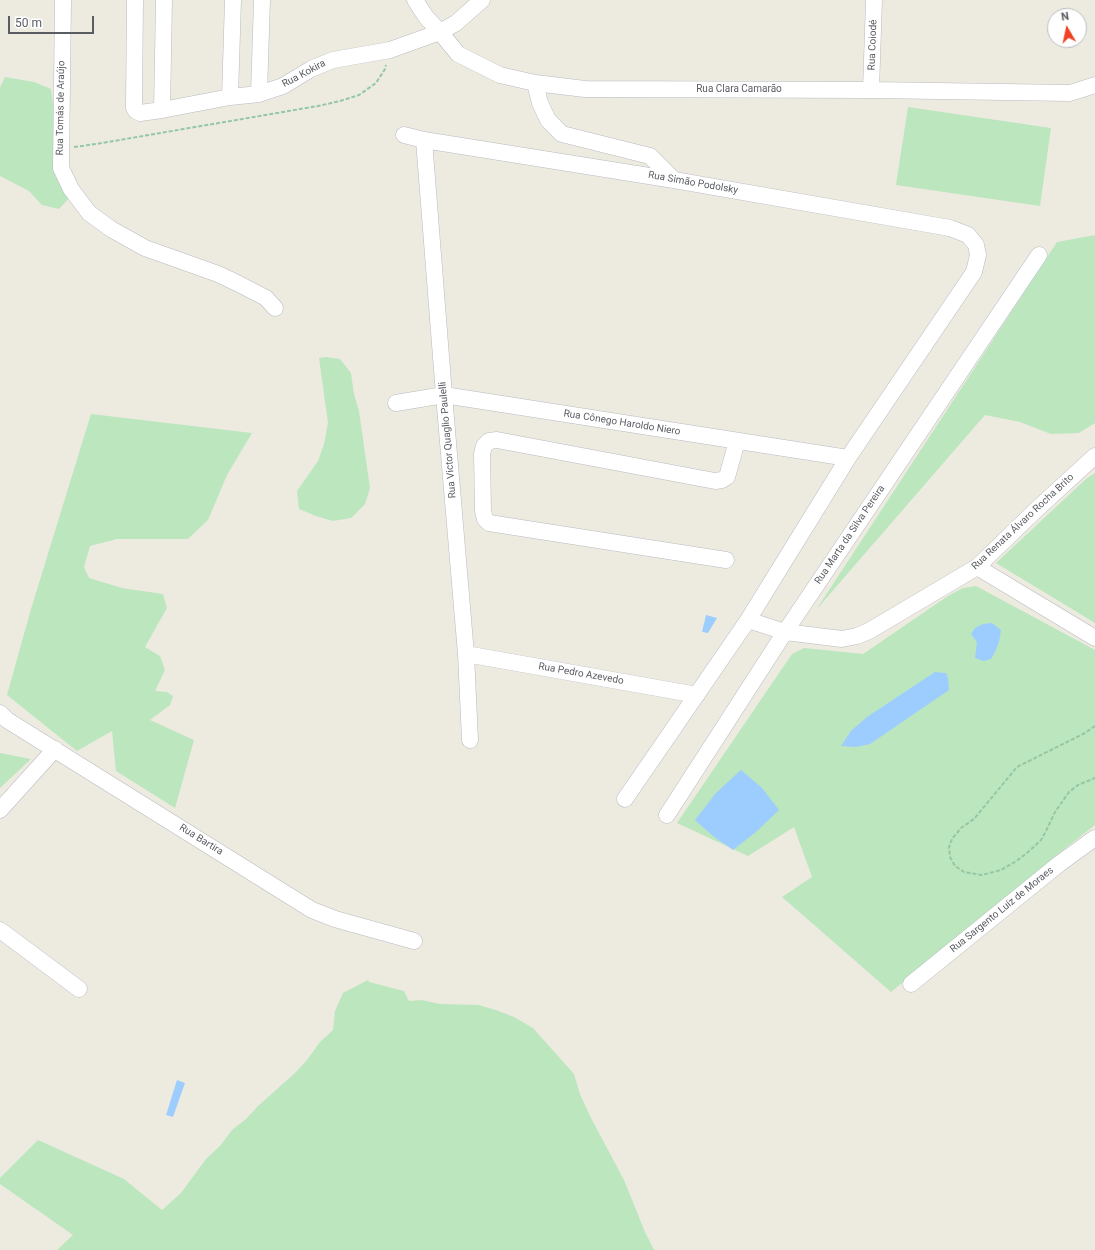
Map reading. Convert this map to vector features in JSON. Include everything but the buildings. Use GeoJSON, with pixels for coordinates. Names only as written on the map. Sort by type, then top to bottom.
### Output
{"type":"FeatureCollection","features":[{"type":"Feature","properties":{"kind":"street","name":"Rua Tomás de Araújo"},"geometry":{"type":"LineString","coordinates":[[63,0],[60,148],[61,168],[71,189],[89,212],[111,229],[145,248],[237,282],[266,298],[275,308]]}},
{"type":"Feature","properties":{"kind":"street","name":"Rua Kokira"},"geometry":{"type":"LineString","coordinates":[[135,0],[134,102],[136,111],[140,113],[230,97],[259,94],[283,86],[325,62],[390,50],[440,32],[456,23],[482,0]]}},
{"type":"Feature","properties":{"kind":"street"},"geometry":{"type":"LineString","coordinates":[[162,110],[164,0]]}},
{"type":"Feature","properties":{"kind":"street"},"geometry":{"type":"LineString","coordinates":[[230,97],[232,0]]}},
{"type":"Feature","properties":{"kind":"street"},"geometry":{"type":"LineString","coordinates":[[259,94],[262,0]]}},
{"type":"Feature","properties":{"kind":"street","name":"Rua Clara Camarão"},"geometry":{"type":"LineString","coordinates":[[415,0],[426,17],[458,54],[500,75],[535,82],[585,89],[871,90],[1070,93],[1095,84]]}},
{"type":"Feature","properties":{"kind":"street","name":"Rua Coiodé"},"geometry":{"type":"LineString","coordinates":[[871,90],[874,0]]}},
{"type":"Feature","properties":{"kind":"street"},"geometry":{"type":"LineString","coordinates":[[535,82],[540,103],[548,120],[562,134],[650,156],[674,180]]}},
{"type":"Feature","properties":{"kind":"street","name":"Rua Simão Podolsky"},"geometry":{"type":"LineString","coordinates":[[404,135],[424,140],[674,180],[950,228],[968,235],[976,244],[978,255],[974,272],[848,458]]}},
{"type":"Feature","properties":{"kind":"street","name":"Rua Victor Quaglio Paulelli"},"geometry":{"type":"LineString","coordinates":[[424,140],[466,654],[470,740]]}},
{"type":"Feature","properties":{"kind":"street","name":"Rua Marta da Silva Pereira"},"geometry":{"type":"LineString","coordinates":[[667,815],[785,632],[1038,257]]}},
{"type":"Feature","properties":{"kind":"street","name":"Rua Cônego Haroldo Niero"},"geometry":{"type":"LineString","coordinates":[[396,403],[444,394],[848,458]]}},
{"type":"Feature","properties":{"kind":"street"},"geometry":{"type":"LineString","coordinates":[[726,560],[489,524],[485,519],[483,511],[482,454],[484,446],[489,441],[497,440],[716,481],[727,477],[737,441]]}},
{"type":"Feature","properties":{"kind":"street","name":"Rua Renata Álvaro Rocha Brito"},"geometry":{"type":"LineString","coordinates":[[748,620],[785,632],[842,639],[857,636],[869,631],[977,567],[1095,456]]}},
{"type":"Feature","properties":{"kind":"street"},"geometry":{"type":"LineString","coordinates":[[625,799],[748,620],[848,458]]}},
{"type":"Feature","properties":{"kind":"street"},"geometry":{"type":"LineString","coordinates":[[977,567],[1095,638]]}},
{"type":"Feature","properties":{"kind":"street","name":"Rua Pedro Azevedo"},"geometry":{"type":"LineString","coordinates":[[466,654],[697,695]]}},
{"type":"Feature","properties":{"kind":"street","name":"Rua Bartira"},"geometry":{"type":"LineString","coordinates":[[0,713],[7,720],[312,910],[335,919],[414,941]]}},
{"type":"Feature","properties":{"kind":"street"},"geometry":{"type":"LineString","coordinates":[[0,810],[55,750]]}},
{"type":"Feature","properties":{"kind":"street","name":"Rua Sargento Luíz de Moraes"},"geometry":{"type":"LineString","coordinates":[[911,984],[1059,864],[1095,838]]}},
{"type":"Feature","properties":{"kind":"street"},"geometry":{"type":"LineString","coordinates":[[0,930],[79,989]]}},
{"type":"Feature","properties":{"kind":"path"},"geometry":{"type":"LineString","coordinates":[[60,148],[96,144],[318,106],[353,97],[359,95],[376,83],[384,69],[390,50]]}},
{"type":"Feature","properties":{"kind":"path"},"geometry":{"type":"LineString","coordinates":[[1095,726],[1085,733],[1017,767],[974,819],[961,828],[952,839],[949,847],[950,857],[955,866],[964,872],[982,875],[1001,870],[1015,862],[1040,840],[1055,812],[1069,792],[1083,783],[1095,778]]}},
{"type":"Feature","properties":{"kind":"green space"},"geometry":{"type":"Polygon","coordinates":[[[5,77],[34,82],[51,89],[56,127],[71,196],[59,209],[42,205],[29,191],[0,176],[0,87],[5,77]]]}},
{"type":"Feature","properties":{"kind":"green space"},"geometry":{"type":"Polygon","coordinates":[[[908,107],[1051,128],[1040,206],[896,185],[908,107]]]}},
{"type":"Feature","properties":{"kind":"green space"},"geometry":{"type":"Polygon","coordinates":[[[1095,235],[1095,423],[1079,433],[1051,434],[1020,422],[985,415],[816,610],[1057,242],[1095,235]]]}},
{"type":"Feature","properties":{"kind":"green space"},"geometry":{"type":"Polygon","coordinates":[[[326,357],[340,359],[351,373],[354,394],[359,411],[370,488],[365,504],[351,518],[333,521],[299,509],[297,491],[318,461],[324,444],[328,423],[319,358],[326,357]]]}},
{"type":"Feature","properties":{"kind":"green space"},"geometry":{"type":"Polygon","coordinates":[[[91,414],[252,433],[227,475],[208,520],[188,539],[117,539],[90,546],[84,567],[89,578],[122,588],[163,594],[167,608],[145,647],[160,656],[165,670],[155,691],[167,692],[173,696],[170,705],[150,720],[194,740],[175,808],[116,771],[112,731],[77,751],[7,695],[31,609],[91,414]]]}},
{"type":"Feature","properties":{"kind":"green space"},"geometry":{"type":"Polygon","coordinates":[[[1095,473],[1095,623],[996,563],[1086,479],[1095,473]]]}},
{"type":"Feature","properties":{"kind":"green space"},"geometry":{"type":"Polygon","coordinates":[[[976,586],[1095,650],[1095,825],[891,992],[782,897],[812,877],[794,827],[748,856],[677,823],[792,654],[804,648],[863,654],[948,596],[963,588],[976,586]]]}},
{"type":"Feature","properties":{"kind":"green space"},"geometry":{"type":"Polygon","coordinates":[[[0,753],[31,759],[0,788],[0,753]]]}},
{"type":"Feature","properties":{"kind":"green space"},"geometry":{"type":"Polygon","coordinates":[[[368,980],[369,982],[404,991],[409,1001],[422,1000],[440,1004],[478,1005],[514,1017],[533,1028],[574,1074],[580,1094],[590,1116],[624,1180],[654,1250],[57,1250],[73,1235],[0,1184],[0,1178],[38,1140],[124,1179],[162,1210],[181,1193],[206,1159],[220,1146],[232,1130],[246,1119],[258,1106],[295,1073],[320,1042],[333,1030],[335,1011],[343,993],[368,980]]]}},
{"type":"Feature","properties":{"kind":"water"},"geometry":{"type":"Polygon","coordinates":[[[706,615],[717,618],[708,633],[702,632],[706,615]]]}},
{"type":"Feature","properties":{"kind":"water"},"geometry":{"type":"Polygon","coordinates":[[[992,623],[1001,630],[999,642],[994,654],[991,659],[984,661],[975,658],[977,642],[971,634],[975,628],[983,624],[992,623]]]}},
{"type":"Feature","properties":{"kind":"water"},"geometry":{"type":"Polygon","coordinates":[[[935,672],[946,673],[949,690],[870,744],[856,747],[841,746],[851,731],[867,717],[935,672]]]}},
{"type":"Feature","properties":{"kind":"water"},"geometry":{"type":"Polygon","coordinates":[[[741,770],[762,788],[779,810],[757,831],[733,850],[713,836],[695,820],[716,793],[741,770]]]}},
{"type":"Feature","properties":{"kind":"water"},"geometry":{"type":"Polygon","coordinates":[[[177,1080],[185,1083],[173,1117],[166,1115],[177,1080]]]}}]}
